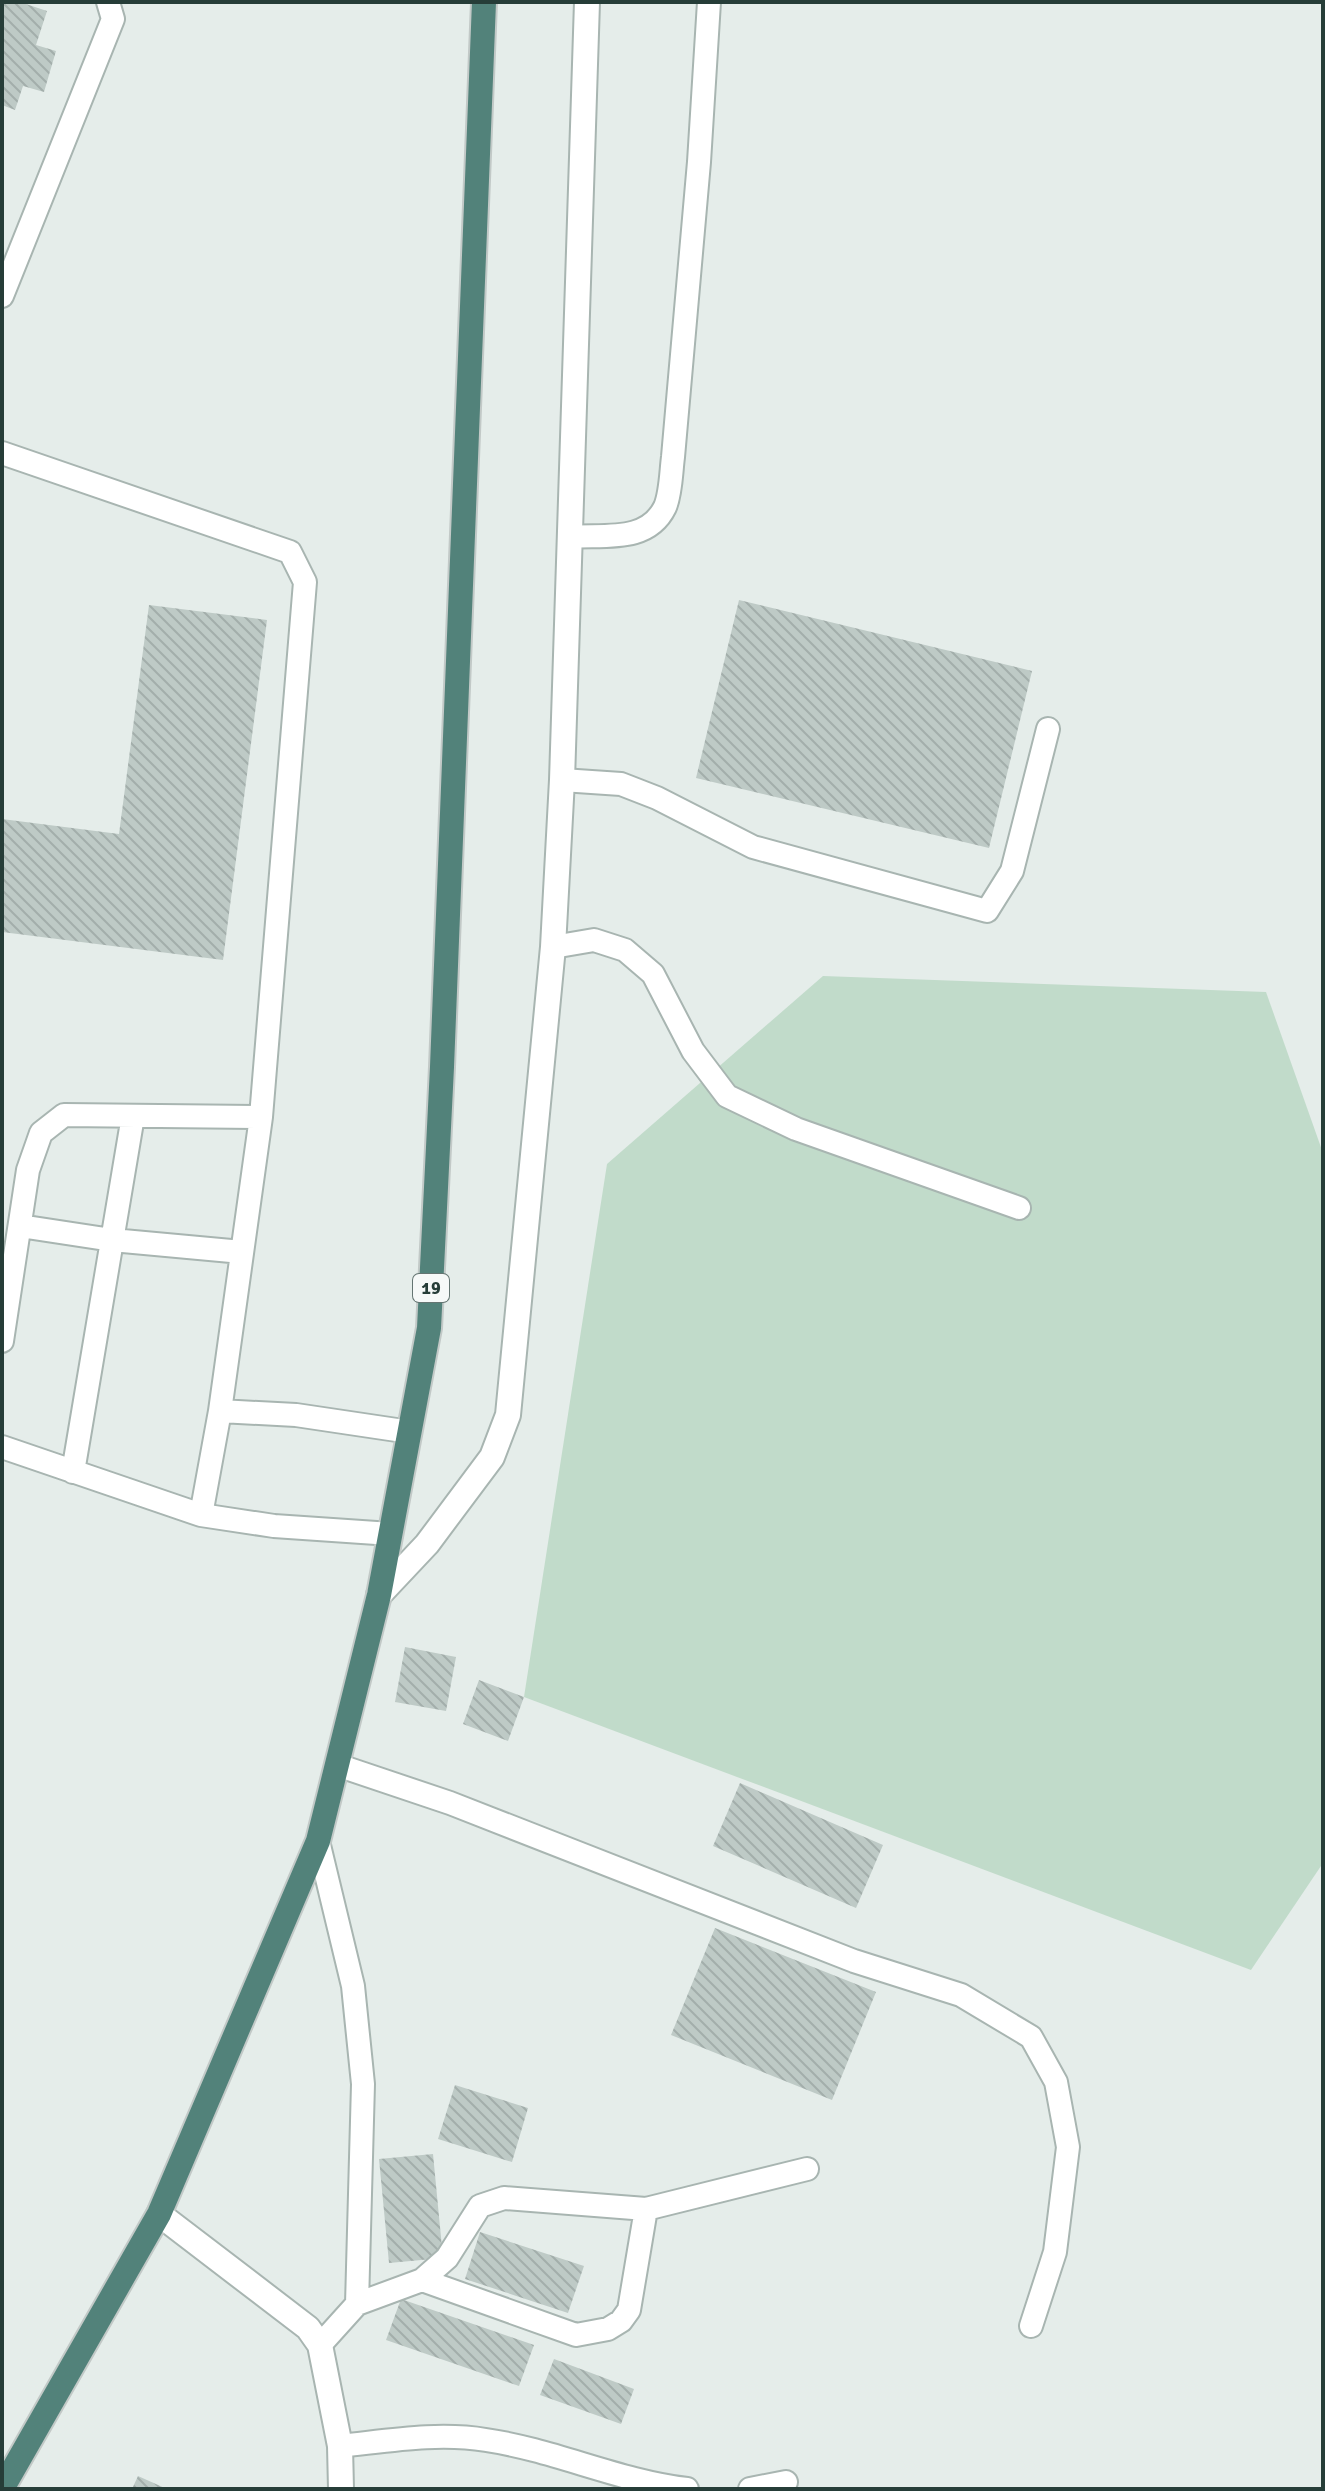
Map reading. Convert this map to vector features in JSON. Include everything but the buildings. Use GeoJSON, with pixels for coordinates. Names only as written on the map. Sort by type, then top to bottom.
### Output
{"type":"FeatureCollection","features":[{"type":"Feature","properties":{"kind":"highway","name":"19"},"geometry":{"type":"LineString","coordinates":[[2,2489],[159,2214],[318,1841],[379,1595],[391,1534],[429,1328],[484,2]]}},
{"type":"Feature","properties":{"kind":"street"},"geometry":{"type":"LineString","coordinates":[[379,1595],[427,1544],[484,1469],[492,1457],[508,1415],[553,947],[562,780],[587,2]]}},
{"type":"Feature","properties":{"kind":"street"},"geometry":{"type":"LineString","coordinates":[[159,2214],[308,2328],[320,2345],[340,2446],[341,2489]]}},
{"type":"Feature","properties":{"kind":"lane"},"geometry":{"type":"LineString","coordinates":[[2,296],[113,19],[108,2]]}},
{"type":"Feature","properties":{"kind":"lane"},"geometry":{"type":"LineString","coordinates":[[569,537],[625,536],[650,527],[665,505],[673,457],[698,178],[709,2]]}},
{"type":"Feature","properties":{"kind":"lane"},"geometry":{"type":"LineString","coordinates":[[2,453],[290,552],[305,582],[261,1117],[220,1411],[201,1515]]}},
{"type":"Feature","properties":{"kind":"lane"},"geometry":{"type":"LineString","coordinates":[[562,780],[621,784],[657,798],[753,847],[987,911],[1012,871],[1048,729]]}},
{"type":"Feature","properties":{"kind":"lane"},"geometry":{"type":"LineString","coordinates":[[553,947],[594,940],[625,950],[653,974],[693,1051],[727,1096],[796,1129],[1019,1208]]}},
{"type":"Feature","properties":{"kind":"lane"},"geometry":{"type":"LineString","coordinates":[[2,1341],[28,1170],[41,1133],[64,1115],[261,1117]]}},
{"type":"Feature","properties":{"kind":"lane"},"geometry":{"type":"LineString","coordinates":[[73,1472],[133,1116]]}},
{"type":"Feature","properties":{"kind":"lane"},"geometry":{"type":"LineString","coordinates":[[20,1226],[112,1240],[242,1252]]}},
{"type":"Feature","properties":{"kind":"lane"},"geometry":{"type":"LineString","coordinates":[[220,1411],[296,1415],[410,1432]]}},
{"type":"Feature","properties":{"kind":"lane"},"geometry":{"type":"LineString","coordinates":[[2,1447],[201,1515],[274,1526],[391,1534]]}},
{"type":"Feature","properties":{"kind":"lane"},"geometry":{"type":"LineString","coordinates":[[337,1765],[450,1803],[854,1961],[961,1995],[1031,2037],[1056,2082],[1068,2147],[1055,2252],[1031,2326]]}},
{"type":"Feature","properties":{"kind":"lane"},"geometry":{"type":"LineString","coordinates":[[318,1841],[353,1986],[363,2084],[357,2304]]}},
{"type":"Feature","properties":{"kind":"lane"},"geometry":{"type":"LineString","coordinates":[[320,2345],[357,2304],[422,2280],[447,2258],[480,2206],[504,2198],[646,2209],[807,2169]]}},
{"type":"Feature","properties":{"kind":"lane"},"geometry":{"type":"LineString","coordinates":[[422,2280],[576,2335],[608,2329],[621,2321],[629,2310],[646,2209]]}},
{"type":"Feature","properties":{"kind":"lane"},"geometry":{"type":"LineString","coordinates":[[340,2446],[425,2436],[485,2440],[586,2464],[659,2486],[687,2489]]}},
{"type":"Feature","properties":{"kind":"lane"},"geometry":{"type":"LineString","coordinates":[[750,2489],[786,2482]]}},
{"type":"Feature","properties":{"kind":"green space"},"geometry":{"type":"Polygon","coordinates":[[[823,976],[1266,992],[1323,1153],[1323,1863],[1251,1970],[524,1697],[607,1164],[823,976]]]}}]}
